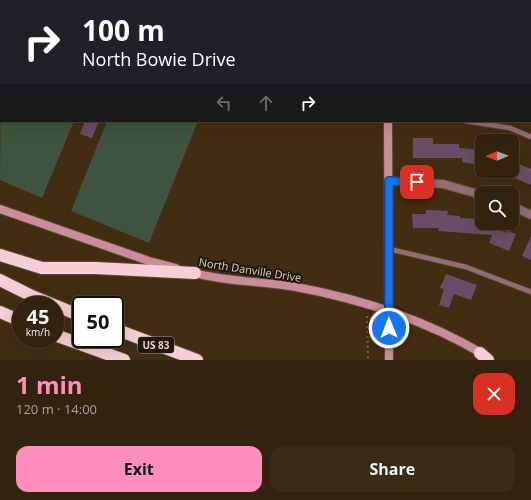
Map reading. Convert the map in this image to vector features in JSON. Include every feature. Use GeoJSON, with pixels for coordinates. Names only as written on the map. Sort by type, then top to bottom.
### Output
{"type":"FeatureCollection","features":[{"type":"Feature","properties":{"kind":"highway"},"geometry":{"type":"LineString","coordinates":[[0,255],[42,268],[95,268],[195,273]]}},
{"type":"Feature","properties":{"kind":"highway"},"geometry":{"type":"LineString","coordinates":[[0,280],[32,296],[72,312]]}},
{"type":"Feature","properties":{"kind":"highway"},"geometry":{"type":"LineString","coordinates":[[0,312],[12,317]]}},
{"type":"Feature","properties":{"kind":"highway","name":"US 83"},"geometry":{"type":"LineString","coordinates":[[124,332],[197,360]]}},
{"type":"Feature","properties":{"kind":"highway","name":"US 83"},"geometry":{"type":"LineString","coordinates":[[64,338],[124,360]]}},
{"type":"Feature","properties":{"kind":"main road"},"geometry":{"type":"LineString","coordinates":[[388,122],[389,360]]}},
{"type":"Feature","properties":{"kind":"main road","name":"North Danville Drive"},"geometry":{"type":"LineString","coordinates":[[0,209],[149,261],[195,273],[296,287],[364,303],[444,333],[493,360]]}},
{"type":"Feature","properties":{"kind":"street"},"geometry":{"type":"LineString","coordinates":[[389,181],[443,184],[475,193]]}},
{"type":"Feature","properties":{"kind":"street"},"geometry":{"type":"LineString","coordinates":[[519,209],[531,215]]}},
{"type":"Feature","properties":{"kind":"lane"},"geometry":{"type":"LineString","coordinates":[[472,122],[510,128],[531,137]]}},
{"type":"Feature","properties":{"kind":"lane"},"geometry":{"type":"LineString","coordinates":[[389,248],[466,267],[531,292]]}},
{"type":"Feature","properties":{"kind":"path"},"geometry":{"type":"LineString","coordinates":[[367,316],[368,360]]}},
{"type":"Feature","properties":{"kind":"green space"},"geometry":{"type":"Polygon","coordinates":[[[0,122],[74,122],[42,198],[0,180],[0,122]]]}},
{"type":"Feature","properties":{"kind":"green space"},"geometry":{"type":"Polygon","coordinates":[[[107,122],[198,122],[149,243],[71,211],[107,122]]]}},
{"type":"Feature","properties":{"kind":"building"},"geometry":{"type":"Polygon","coordinates":[[[85,122],[99,122],[92,138],[80,134],[85,122]]]}},
{"type":"Feature","properties":{"kind":"building"},"geometry":{"type":"Polygon","coordinates":[[[413,138],[433,138],[433,144],[459,144],[459,148],[475,149],[475,164],[462,162],[462,158],[413,158],[413,138]]]}},
{"type":"Feature","properties":{"kind":"building"},"geometry":{"type":"Polygon","coordinates":[[[519,164],[531,169],[531,185],[514,178],[519,178],[519,164]]]}},
{"type":"Feature","properties":{"kind":"building"},"geometry":{"type":"Polygon","coordinates":[[[426,210],[448,211],[447,215],[460,216],[460,218],[475,219],[475,230],[498,230],[516,234],[509,251],[489,243],[492,235],[438,231],[439,228],[413,228],[412,214],[426,214],[426,210]]]}},
{"type":"Feature","properties":{"kind":"building"},"geometry":{"type":"Polygon","coordinates":[[[531,236],[531,260],[522,256],[531,236]]]}},
{"type":"Feature","properties":{"kind":"building"},"geometry":{"type":"Polygon","coordinates":[[[446,274],[477,285],[471,300],[454,294],[449,308],[439,305],[444,289],[440,288],[446,274]]]}},
{"type":"Feature","properties":{"kind":"route"},"geometry":{"type":"LineString","coordinates":[[389,328],[389,181],[417,182]]}}]}
